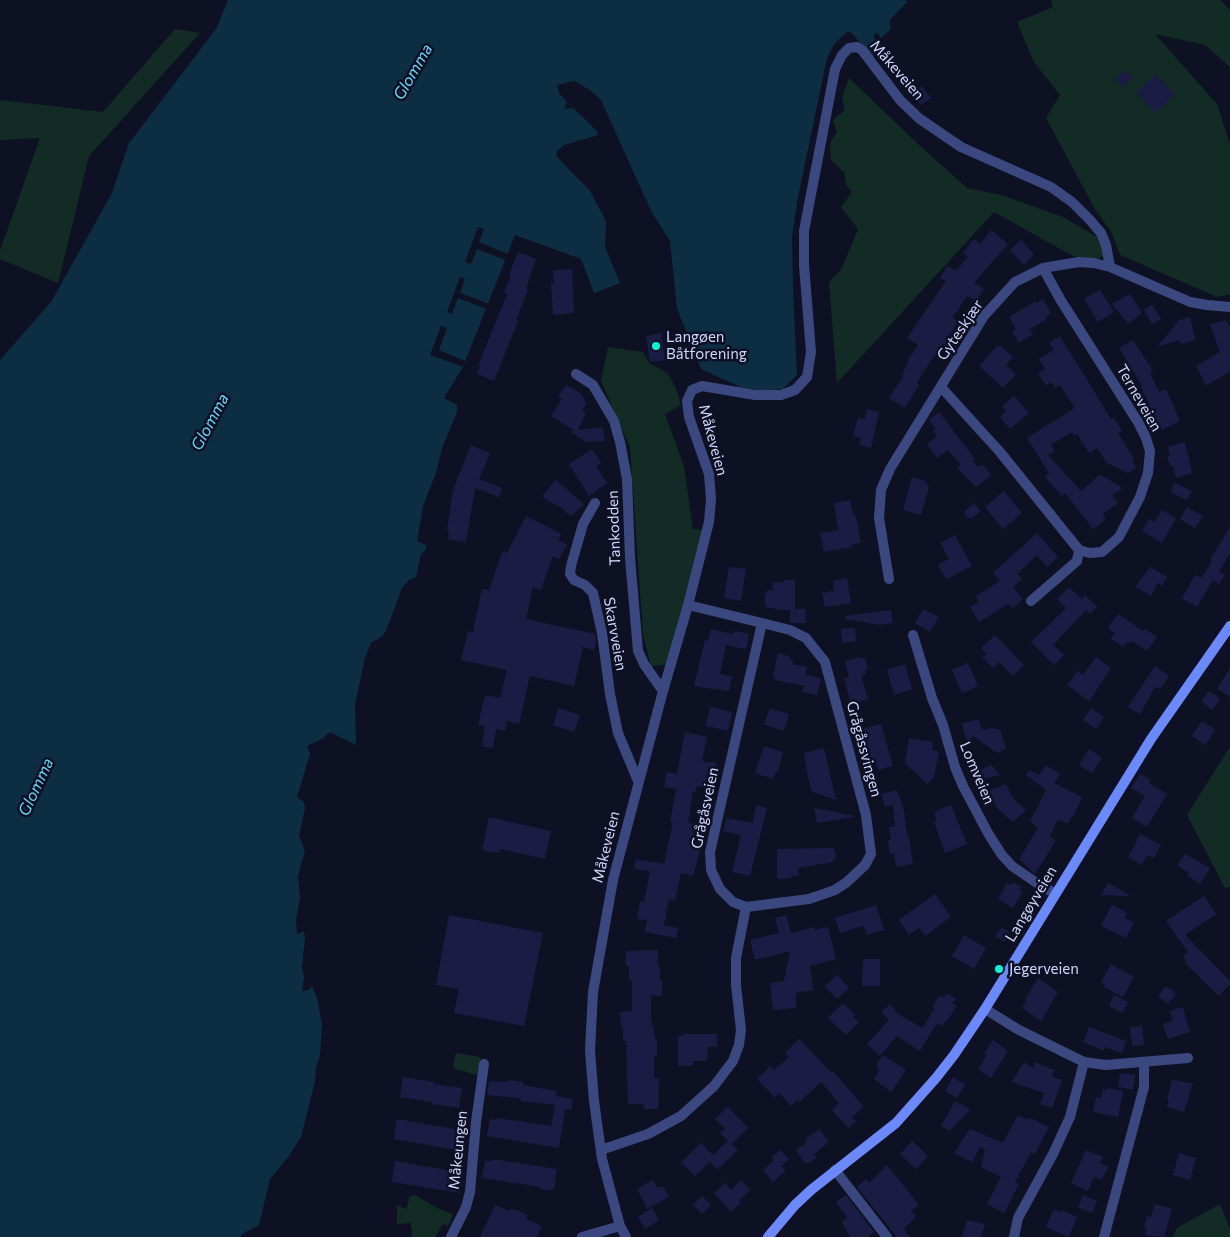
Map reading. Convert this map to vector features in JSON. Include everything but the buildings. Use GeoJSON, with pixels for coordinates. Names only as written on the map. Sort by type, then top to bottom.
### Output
{"type":"FeatureCollection","features":[{"type":"Feature","properties":{"kind":"main road","name":"Langøyveien"},"geometry":{"type":"LineString","coordinates":[[768,1237],[795,1204],[834,1170],[896,1123],[954,1056],[985,1009],[1150,739],[1230,626]]}},
{"type":"Feature","properties":{"kind":"street","name":"Måkeveien"},"geometry":{"type":"LineString","coordinates":[[626,1237],[620,1226],[601,1150],[594,1101],[590,1051],[593,992],[613,880],[638,781],[688,605],[708,522],[710,499],[709,474],[689,417],[687,401],[692,390],[702,386],[756,395],[781,395],[795,390],[807,377],[812,352],[804,265],[804,231],[835,69],[842,54],[848,48],[857,47],[862,50],[900,100],[920,119],[968,150],[1051,187],[1072,202],[1100,233],[1106,245],[1110,267]]}},
{"type":"Feature","properties":{"kind":"street","name":"Gyteskjær"},"geometry":{"type":"LineString","coordinates":[[889,578],[879,518],[881,490],[890,469],[984,316],[1015,282],[1043,268],[1079,262],[1110,267],[1190,302],[1230,307]]}},
{"type":"Feature","properties":{"kind":"street","name":"Terneveien"},"geometry":{"type":"LineString","coordinates":[[1043,268],[1060,299],[1138,422],[1150,451],[1148,473],[1140,497],[1119,537],[1102,552],[1090,553],[1079,550]]}},
{"type":"Feature","properties":{"kind":"street","name":"Tankodden"},"geometry":{"type":"LineString","coordinates":[[576,374],[593,385],[614,421],[620,442],[627,479],[630,558],[638,651],[644,664],[663,691]]}},
{"type":"Feature","properties":{"kind":"street"},"geometry":{"type":"LineString","coordinates":[[940,387],[1000,452],[1079,550],[1077,562],[1031,601]]}},
{"type":"Feature","properties":{"kind":"street","name":"Skarvveien"},"geometry":{"type":"LineString","coordinates":[[595,503],[583,524],[570,574],[574,580],[585,585],[593,592],[602,633],[610,694],[618,734],[638,781]]}},
{"type":"Feature","properties":{"kind":"street","name":"Grågåssvingen"},"geometry":{"type":"LineString","coordinates":[[688,605],[790,630],[806,638],[825,662],[866,815],[871,854],[865,866],[856,874],[835,890],[822,895],[792,902],[746,907]]}},
{"type":"Feature","properties":{"kind":"street","name":"Grågåsveien"},"geometry":{"type":"LineString","coordinates":[[746,907],[733,902],[720,889],[711,870],[710,852],[762,623]]}},
{"type":"Feature","properties":{"kind":"street","name":"Lomveien"},"geometry":{"type":"LineString","coordinates":[[913,635],[927,684],[943,725],[955,766],[978,814],[996,846],[1012,866],[1044,888],[1055,893]]}},
{"type":"Feature","properties":{"kind":"street"},"geometry":{"type":"LineString","coordinates":[[601,1150],[648,1134],[681,1116],[714,1086],[733,1061],[739,1045],[741,1030],[736,986],[736,958],[746,907]]}},
{"type":"Feature","properties":{"kind":"street"},"geometry":{"type":"LineString","coordinates":[[985,1009],[1027,1034],[1084,1062],[1106,1065],[1188,1058]]}},
{"type":"Feature","properties":{"kind":"street"},"geometry":{"type":"LineString","coordinates":[[1014,1237],[1018,1218],[1054,1154],[1070,1117],[1084,1062]]}},
{"type":"Feature","properties":{"kind":"street"},"geometry":{"type":"LineString","coordinates":[[1104,1237],[1144,1087],[1144,1063]]}},
{"type":"Feature","properties":{"kind":"street","name":"Måkeungen"},"geometry":{"type":"LineString","coordinates":[[451,1237],[466,1206],[470,1192],[476,1122],[484,1064]]}},
{"type":"Feature","properties":{"kind":"street"},"geometry":{"type":"LineString","coordinates":[[834,1170],[887,1237]]}},
{"type":"Feature","properties":{"kind":"street"},"geometry":{"type":"LineString","coordinates":[[582,1237],[620,1226]]}},
{"type":"Feature","properties":{"kind":"green space"},"geometry":{"type":"Polygon","coordinates":[[[1051,0],[1220,0],[1230,10],[1230,67],[1205,45],[1155,34],[1217,104],[1230,145],[1230,294],[1217,297],[1120,255],[1112,233],[1095,209],[1046,118],[1060,95],[1034,62],[1017,22],[1053,7],[1051,0]]]}},
{"type":"Feature","properties":{"kind":"green space"},"geometry":{"type":"Polygon","coordinates":[[[175,29],[200,33],[89,156],[58,283],[0,259],[0,251],[40,138],[0,140],[0,100],[103,112],[175,29]]]}},
{"type":"Feature","properties":{"kind":"green space"},"geometry":{"type":"Polygon","coordinates":[[[849,78],[967,188],[1001,195],[1063,217],[1100,239],[1104,255],[1096,260],[1073,256],[994,212],[837,383],[829,282],[841,270],[858,229],[841,207],[852,192],[846,185],[844,172],[831,160],[830,143],[837,132],[833,120],[845,110],[842,98],[849,78]]]}},
{"type":"Feature","properties":{"kind":"green space"},"geometry":{"type":"Polygon","coordinates":[[[608,347],[643,352],[649,363],[667,373],[675,386],[681,405],[665,414],[684,467],[693,529],[704,530],[666,665],[651,666],[643,634],[630,447],[601,381],[608,347]]]}},
{"type":"Feature","properties":{"kind":"green space"},"geometry":{"type":"Polygon","coordinates":[[[1230,747],[1230,887],[1225,888],[1187,815],[1230,747]]]}},
{"type":"Feature","properties":{"kind":"green space"},"geometry":{"type":"Polygon","coordinates":[[[456,1053],[481,1057],[476,1075],[453,1068],[456,1053]]]}},
{"type":"Feature","properties":{"kind":"green space"},"geometry":{"type":"Polygon","coordinates":[[[415,1195],[437,1208],[453,1214],[448,1226],[443,1224],[435,1237],[412,1237],[411,1223],[397,1224],[397,1205],[406,1209],[410,1196],[415,1195]]]}},
{"type":"Feature","properties":{"kind":"green space"},"geometry":{"type":"Polygon","coordinates":[[[1220,1204],[1230,1229],[1230,1237],[1173,1237],[1177,1228],[1220,1204]]]}},
{"type":"Feature","properties":{"kind":"water","name":"Glomma"},"geometry":{"type":"Polygon","coordinates":[[[228,0],[905,0],[907,2],[889,21],[891,29],[881,38],[878,33],[874,35],[876,51],[872,58],[852,33],[847,32],[835,43],[827,58],[798,197],[792,236],[797,375],[783,389],[763,391],[740,387],[701,369],[677,308],[670,241],[651,211],[601,100],[590,90],[574,81],[557,85],[559,93],[567,102],[564,109],[573,108],[596,130],[598,135],[564,145],[558,150],[556,156],[590,191],[606,221],[605,247],[620,283],[594,293],[581,259],[515,235],[463,367],[444,398],[457,405],[457,412],[442,448],[436,473],[423,506],[417,541],[426,545],[426,549],[421,554],[416,577],[409,580],[402,588],[386,631],[381,637],[371,643],[365,658],[355,704],[356,745],[330,732],[322,739],[307,746],[310,754],[297,797],[304,802],[305,808],[299,836],[305,851],[298,876],[300,898],[296,920],[297,934],[304,931],[305,939],[302,991],[309,990],[312,986],[317,998],[322,1025],[320,1055],[301,1137],[270,1179],[259,1225],[241,1235],[241,1237],[0,1237],[0,360],[51,302],[112,193],[129,143],[216,29],[228,0]]]}},
{"type":"Feature","properties":{"kind":"pier"},"geometry":{"type":"Polygon","coordinates":[[[478,227],[484,229],[479,242],[508,254],[506,260],[477,249],[471,264],[465,262],[478,227]]]}},
{"type":"Feature","properties":{"kind":"pier"},"geometry":{"type":"Polygon","coordinates":[[[460,277],[465,279],[460,293],[489,304],[487,309],[458,298],[452,314],[447,312],[460,277]]]}},
{"type":"Feature","properties":{"kind":"pier"},"geometry":{"type":"Polygon","coordinates":[[[441,326],[447,328],[439,350],[465,361],[463,367],[430,355],[441,326]]]}},
{"type":"Feature","properties":{"kind":"place","name":"Langøen Båtforening"},"geometry":{"type":"Point","coordinates":[656,346]}},
{"type":"Feature","properties":{"kind":"place","name":"Jegerveien"},"geometry":{"type":"Point","coordinates":[999,969]}}]}
